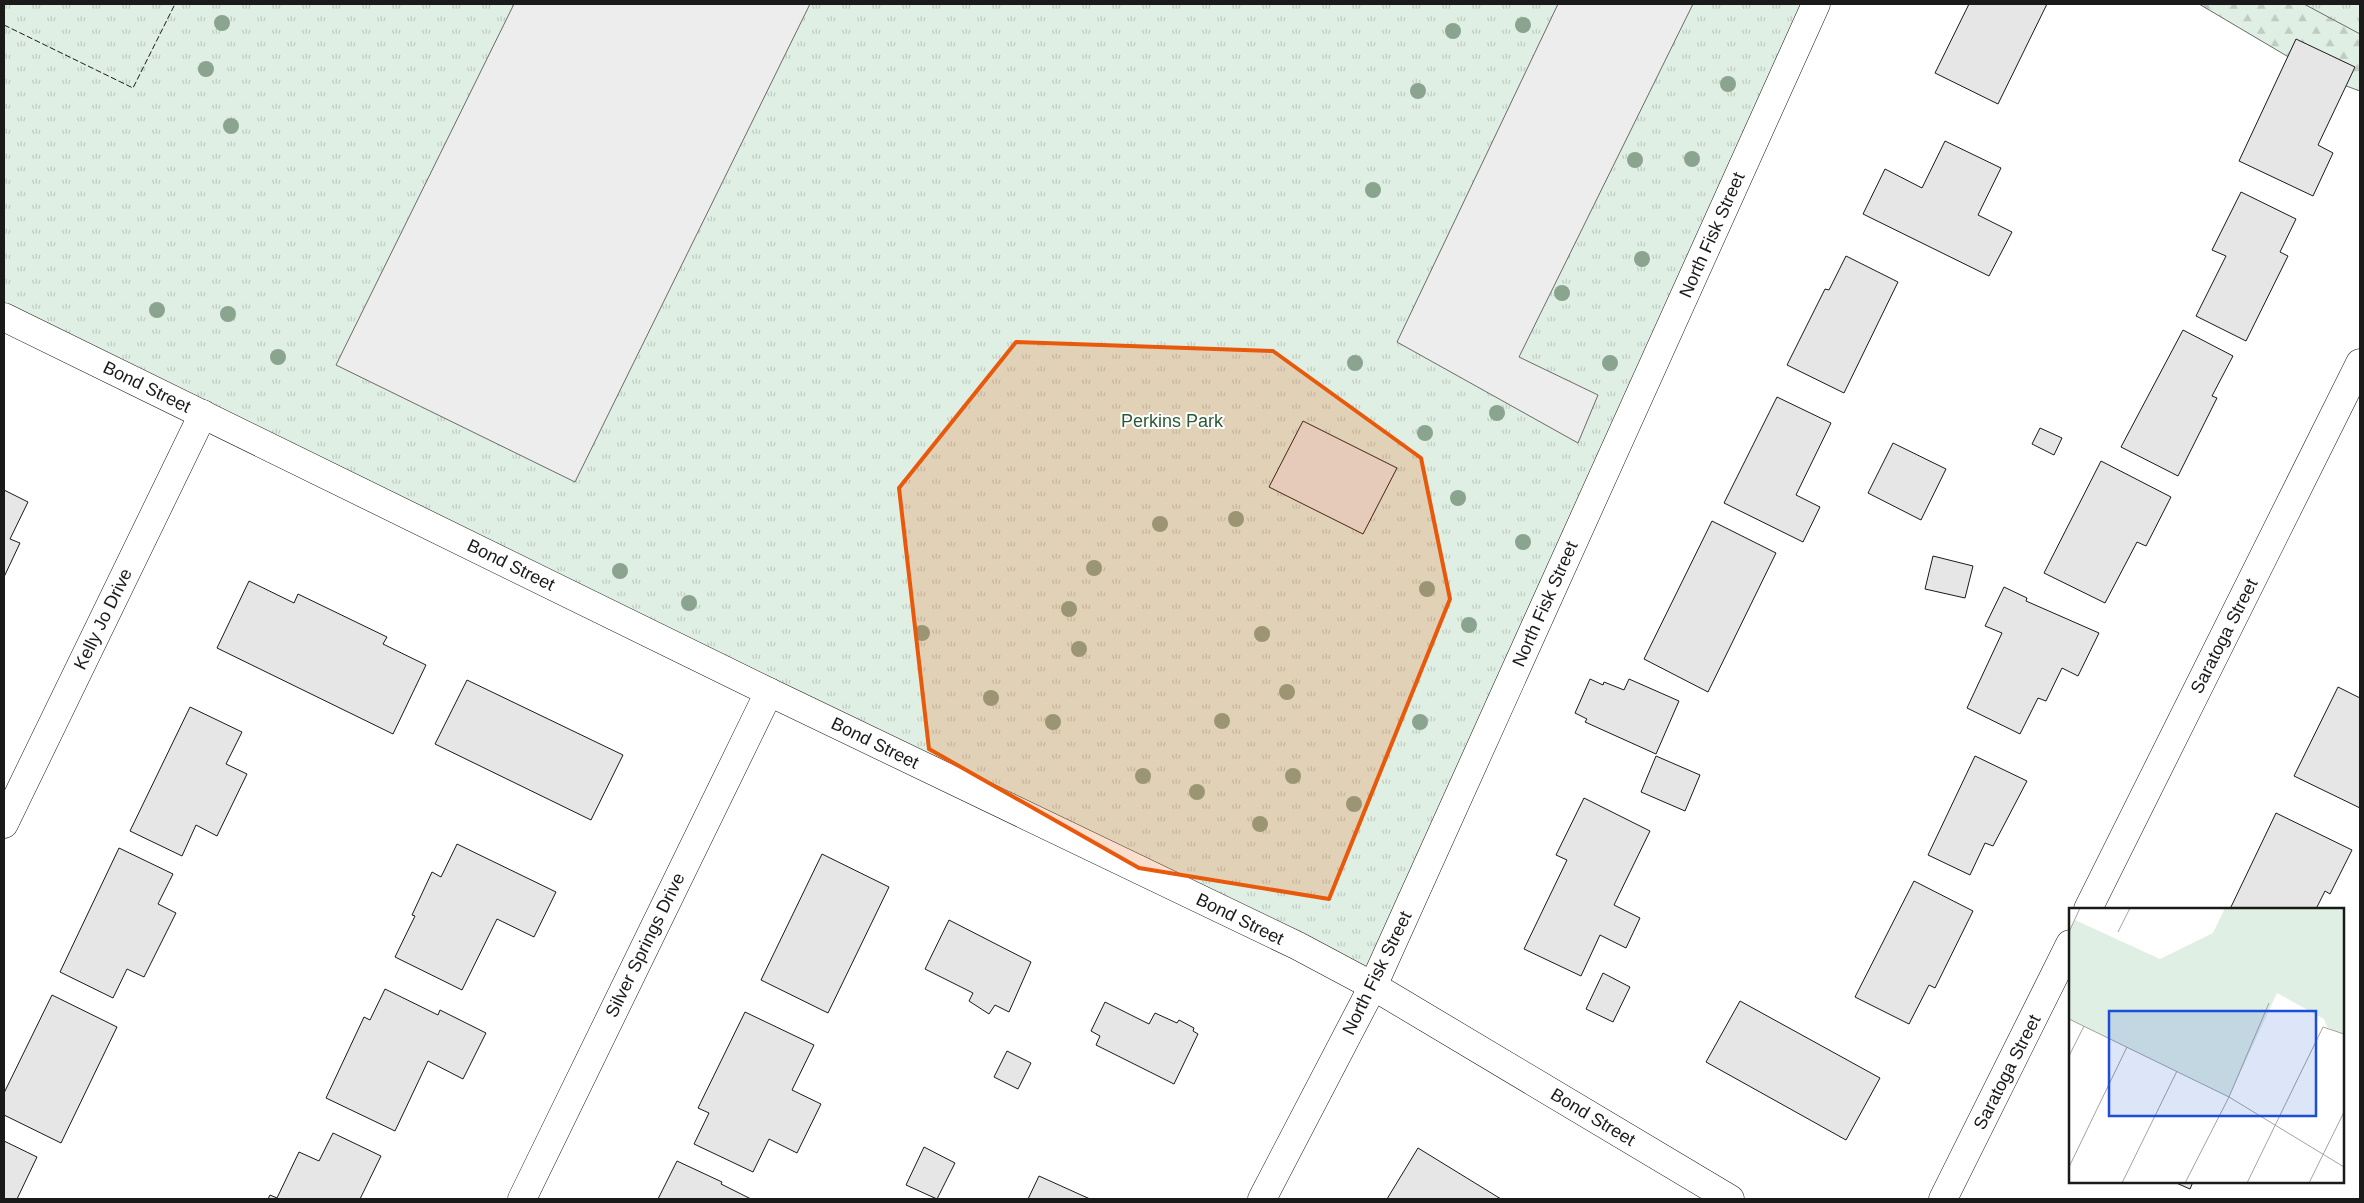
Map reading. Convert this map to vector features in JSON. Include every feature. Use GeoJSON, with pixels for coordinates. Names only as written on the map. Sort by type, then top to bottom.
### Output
{"type":"FeatureCollection","features":[{"type":"Feature","properties":{"kind":"street","name":"North Fisk Street"},"geometry":{"type":"LineString","coordinates":[[1262,1199],[1373,986],[1816,4]]}},
{"type":"Feature","properties":{"kind":"street","name":"Bond Street"},"geometry":{"type":"LineString","coordinates":[[4,317],[769,692],[1298,946],[1373,986],[1730,1199]]}},
{"type":"Feature","properties":{"kind":"street","name":"Saratoga Street"},"geometry":{"type":"LineString","coordinates":[[2088,908],[2360,363]]}},
{"type":"Feature","properties":{"kind":"street","name":"Kelly Jo Drive"},"geometry":{"type":"LineString","coordinates":[[4,824],[203,414]]}},
{"type":"Feature","properties":{"kind":"street","name":"Silver Springs Drive"},"geometry":{"type":"LineString","coordinates":[[522,1199],[769,692]]}},
{"type":"Feature","properties":{"kind":"street","name":"Saratoga Street"},"geometry":{"type":"LineString","coordinates":[[1943,1199],[2069,946]]}},
{"type":"Feature","properties":{"kind":"highlighted area"},"geometry":{"type":"Polygon","coordinates":[[[1016,342],[1273,351],[1421,458],[1450,599],[1329,899],[1139,868],[929,749],[899,488],[1016,342]]]}},
{"type":"Feature","properties":{"kind":"green space","name":"Perkins Park"},"geometry":{"type":"Polygon","coordinates":[[[4,4],[1821,4],[1373,986],[4,316],[4,4]]]}},
{"type":"Feature","properties":{"kind":"green space"},"geometry":{"type":"Polygon","coordinates":[[[2199,4],[2360,4],[2360,91],[2324,78],[2199,4]]]}},
{"type":"Feature","properties":{"kind":"green space"},"geometry":{"type":"Polygon","coordinates":[[[2304,4],[2360,4],[2360,34],[2304,4]]]}},
{"type":"Feature","properties":{"kind":"shaded area"},"geometry":{"type":"Polygon","coordinates":[[[514,4],[810,4],[575,482],[336,365],[514,4]]]}},
{"type":"Feature","properties":{"kind":"shaded area"},"geometry":{"type":"Polygon","coordinates":[[[1558,4],[1693,4],[1519,357],[1598,395],[1578,443],[1397,342],[1558,4]]]}},
{"type":"Feature","properties":{"kind":"building"},"geometry":{"type":"Polygon","coordinates":[[[1969,4],[2047,4],[1998,104],[1935,73],[1969,4]]]}},
{"type":"Feature","properties":{"kind":"building"},"geometry":{"type":"Polygon","coordinates":[[[2296,39],[2355,67],[2318,145],[2333,153],[2313,196],[2239,161],[2296,39]]]}},
{"type":"Feature","properties":{"kind":"building"},"geometry":{"type":"Polygon","coordinates":[[[1945,141],[2001,168],[1978,215],[2012,232],[1989,276],[1863,214],[1885,169],[1922,188],[1945,141]]]}},
{"type":"Feature","properties":{"kind":"building"},"geometry":{"type":"Polygon","coordinates":[[[2241,192],[2296,219],[2280,252],[2288,256],[2246,341],[2196,316],[2226,256],[2212,250],[2241,192]]]}},
{"type":"Feature","properties":{"kind":"building"},"geometry":{"type":"Polygon","coordinates":[[[1846,256],[1898,282],[1844,393],[1787,365],[1825,289],[1829,290],[1846,256]]]}},
{"type":"Feature","properties":{"kind":"building"},"geometry":{"type":"Polygon","coordinates":[[[2183,330],[2233,356],[2212,396],[2217,398],[2178,476],[2121,447],[2183,330]]]}},
{"type":"Feature","properties":{"kind":"building"},"geometry":{"type":"Polygon","coordinates":[[[1777,397],[1831,423],[1796,495],[1820,507],[1803,542],[1724,503],[1777,397]]]}},
{"type":"Feature","properties":{"kind":"building"},"geometry":{"type":"Polygon","coordinates":[[[1303,421],[1397,468],[1363,534],[1269,487],[1303,421]]]}},
{"type":"Feature","properties":{"kind":"building"},"geometry":{"type":"Polygon","coordinates":[[[2040,428],[2062,438],[2054,455],[2032,444],[2040,428]]]}},
{"type":"Feature","properties":{"kind":"building"},"geometry":{"type":"Polygon","coordinates":[[[1893,443],[1946,469],[1921,520],[1868,493],[1893,443]]]}},
{"type":"Feature","properties":{"kind":"building"},"geometry":{"type":"Polygon","coordinates":[[[2101,461],[2171,497],[2146,546],[2137,542],[2105,603],[2044,573],[2101,461]]]}},
{"type":"Feature","properties":{"kind":"building"},"geometry":{"type":"Polygon","coordinates":[[[4,490],[28,502],[10,539],[20,543],[4,577],[4,490]]]}},
{"type":"Feature","properties":{"kind":"building"},"geometry":{"type":"Polygon","coordinates":[[[1712,521],[1776,553],[1708,692],[1644,659],[1712,521]]]}},
{"type":"Feature","properties":{"kind":"building"},"geometry":{"type":"Polygon","coordinates":[[[1933,556],[1973,566],[1965,598],[1925,589],[1933,556]]]}},
{"type":"Feature","properties":{"kind":"building"},"geometry":{"type":"Polygon","coordinates":[[[249,581],[294,603],[298,594],[387,637],[383,644],[426,665],[393,734],[217,648],[249,581]]]}},
{"type":"Feature","properties":{"kind":"building"},"geometry":{"type":"Polygon","coordinates":[[[2004,587],[2027,598],[2026,601],[2099,633],[2078,676],[2062,668],[2046,701],[2038,698],[2020,734],[1967,708],[2002,633],[1985,626],[2004,587]]]}},
{"type":"Feature","properties":{"kind":"building"},"geometry":{"type":"Polygon","coordinates":[[[1590,679],[1603,685],[1604,682],[1624,690],[1629,679],[1679,701],[1656,754],[1585,722],[1587,719],[1575,713],[1590,679]]]}},
{"type":"Feature","properties":{"kind":"building"},"geometry":{"type":"Polygon","coordinates":[[[467,680],[623,755],[591,820],[435,744],[467,680]]]}},
{"type":"Feature","properties":{"kind":"building"},"geometry":{"type":"Polygon","coordinates":[[[2338,687],[2360,698],[2360,808],[2294,776],[2338,687]]]}},
{"type":"Feature","properties":{"kind":"building"},"geometry":{"type":"Polygon","coordinates":[[[190,707],[242,732],[226,764],[247,774],[217,836],[196,825],[182,856],[130,831],[190,707]]]}},
{"type":"Feature","properties":{"kind":"building"},"geometry":{"type":"Polygon","coordinates":[[[1656,756],[1700,775],[1685,811],[1641,792],[1656,756]]]}},
{"type":"Feature","properties":{"kind":"building"},"geometry":{"type":"Polygon","coordinates":[[[1975,756],[2027,781],[1993,846],[1985,843],[1970,875],[1928,855],[1975,756]]]}},
{"type":"Feature","properties":{"kind":"building"},"geometry":{"type":"Polygon","coordinates":[[[1584,798],[1650,831],[1614,905],[1640,918],[1626,948],[1600,935],[1581,976],[1524,949],[1567,860],[1556,855],[1584,798]]]}},
{"type":"Feature","properties":{"kind":"building"},"geometry":{"type":"Polygon","coordinates":[[[2276,813],[2352,850],[2330,894],[2325,891],[2316,908],[2230,908],[2276,813]]]}},
{"type":"Feature","properties":{"kind":"building"},"geometry":{"type":"Polygon","coordinates":[[[457,844],[556,892],[534,937],[497,919],[462,990],[395,957],[415,916],[412,915],[432,872],[441,877],[457,844]]]}},
{"type":"Feature","properties":{"kind":"building"},"geometry":{"type":"Polygon","coordinates":[[[119,848],[173,874],[158,904],[176,913],[144,977],[127,969],[113,998],[60,972],[119,848]]]}},
{"type":"Feature","properties":{"kind":"building"},"geometry":{"type":"Polygon","coordinates":[[[822,854],[889,887],[828,1013],[761,980],[822,854]]]}},
{"type":"Feature","properties":{"kind":"building"},"geometry":{"type":"Polygon","coordinates":[[[1914,881],[1973,911],[1935,988],[1929,985],[1909,1024],[1855,997],[1914,881]]]}},
{"type":"Feature","properties":{"kind":"building"},"geometry":{"type":"Polygon","coordinates":[[[949,920],[1031,962],[1009,1012],[995,1005],[989,1014],[969,1001],[973,993],[925,969],[949,920]]]}},
{"type":"Feature","properties":{"kind":"building"},"geometry":{"type":"Polygon","coordinates":[[[1603,973],[1630,987],[1613,1022],[1586,1009],[1603,973]]]}},
{"type":"Feature","properties":{"kind":"building"},"geometry":{"type":"Polygon","coordinates":[[[385,989],[438,1015],[440,1010],[486,1033],[463,1079],[428,1061],[395,1131],[326,1098],[364,1017],[370,1020],[385,989]]]}},
{"type":"Feature","properties":{"kind":"building"},"geometry":{"type":"Polygon","coordinates":[[[52,995],[117,1027],[61,1143],[4,1115],[4,1093],[52,995]]]}},
{"type":"Feature","properties":{"kind":"building"},"geometry":{"type":"Polygon","coordinates":[[[1740,1001],[1880,1078],[1846,1140],[1706,1062],[1740,1001]]]}},
{"type":"Feature","properties":{"kind":"building"},"geometry":{"type":"Polygon","coordinates":[[[1105,1002],[1149,1024],[1155,1013],[1177,1023],[1179,1020],[1194,1028],[1193,1031],[1198,1034],[1174,1084],[1096,1045],[1100,1036],[1091,1031],[1105,1002]]]}},
{"type":"Feature","properties":{"kind":"building"},"geometry":{"type":"Polygon","coordinates":[[[745,1012],[814,1045],[792,1090],[821,1104],[797,1153],[769,1139],[753,1172],[694,1144],[709,1113],[698,1108],[745,1012]]]}},
{"type":"Feature","properties":{"kind":"building"},"geometry":{"type":"Polygon","coordinates":[[[1007,1051],[1031,1063],[1018,1089],[994,1077],[1007,1051]]]}},
{"type":"Feature","properties":{"kind":"building"},"geometry":{"type":"Polygon","coordinates":[[[333,1133],[381,1156],[360,1199],[268,1199],[270,1195],[277,1198],[299,1152],[319,1161],[333,1133]]]}},
{"type":"Feature","properties":{"kind":"building"},"geometry":{"type":"Polygon","coordinates":[[[4,1141],[37,1157],[17,1199],[4,1199],[4,1141]]]}},
{"type":"Feature","properties":{"kind":"building"},"geometry":{"type":"Polygon","coordinates":[[[924,1147],[955,1163],[937,1199],[906,1185],[924,1147]]]}},
{"type":"Feature","properties":{"kind":"building"},"geometry":{"type":"Polygon","coordinates":[[[1418,1148],[1501,1199],[1387,1199],[1418,1148]]]}},
{"type":"Feature","properties":{"kind":"building"},"geometry":{"type":"Polygon","coordinates":[[[677,1161],[722,1182],[721,1184],[751,1199],[658,1199],[677,1161]]]}},
{"type":"Feature","properties":{"kind":"building"},"geometry":{"type":"Polygon","coordinates":[[[1039,1176],[1090,1199],[1028,1199],[1039,1176]]]}},
{"type":"Feature","properties":{"kind":"building"},"geometry":{"type":"Polygon","coordinates":[[[2176,1183],[2193,1183],[2190,1189],[2176,1183]]]}},
{"type":"Feature","properties":{"kind":"fence"},"geometry":{"type":"LineString","coordinates":[[4,25],[133,88],[175,4]]}}]}
